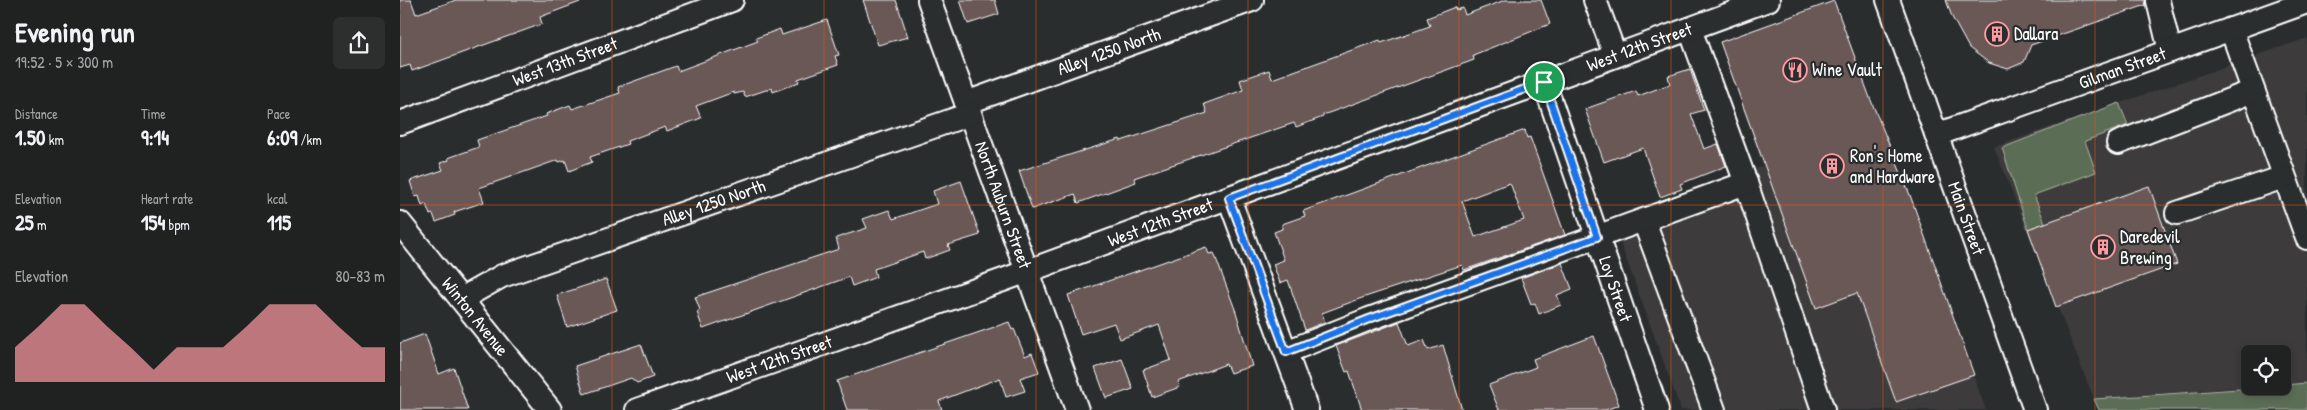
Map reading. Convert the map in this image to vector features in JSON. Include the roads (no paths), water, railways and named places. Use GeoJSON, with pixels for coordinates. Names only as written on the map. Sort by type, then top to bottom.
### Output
{"type":"FeatureCollection","features":[{"type":"Feature","properties":{"kind":"street","name":"West 13th Street"},"geometry":{"type":"LineString","coordinates":[[400,123],[732,0]]}},
{"type":"Feature","properties":{"kind":"street","name":"North Auburn Street"},"geometry":{"type":"LineString","coordinates":[[929,0],[1076,410]]}},
{"type":"Feature","properties":{"kind":"street","name":"Alley 1250 North"},"geometry":{"type":"LineString","coordinates":[[461,299],[502,276],[968,109],[1252,0]]}},
{"type":"Feature","properties":{"kind":"street"},"geometry":{"type":"LineString","coordinates":[[1595,0],[1615,56]]}},
{"type":"Feature","properties":{"kind":"street","name":"West 12th Street"},"geometry":{"type":"LineString","coordinates":[[637,410],[1229,198],[1768,0]]}},
{"type":"Feature","properties":{"kind":"street","name":"Main Street"},"geometry":{"type":"LineString","coordinates":[[1888,0],[2035,410]]}},
{"type":"Feature","properties":{"kind":"street"},"geometry":{"type":"LineString","coordinates":[[2158,1],[2170,51]]}},
{"type":"Feature","properties":{"kind":"street","name":"Gilman Street"},"geometry":{"type":"LineString","coordinates":[[1936,135],[2306,4]]}},
{"type":"Feature","properties":{"kind":"street"},"geometry":{"type":"LineString","coordinates":[[1690,28],[1746,183],[1823,410]]}},
{"type":"Feature","properties":{"kind":"street"},"geometry":{"type":"LineString","coordinates":[[2231,29],[2307,238]]}},
{"type":"Feature","properties":{"kind":"street","name":"Loy Street"},"geometry":{"type":"LineString","coordinates":[[1544,82],[1657,410]]}},
{"type":"Feature","properties":{"kind":"street"},"geometry":{"type":"LineString","coordinates":[[2118,143],[2253,91]]}},
{"type":"Feature","properties":{"kind":"street"},"geometry":{"type":"LineString","coordinates":[[2177,213],[2284,177]]}},
{"type":"Feature","properties":{"kind":"street"},"geometry":{"type":"LineString","coordinates":[[1286,352],[1369,319],[1746,183]]}},
{"type":"Feature","properties":{"kind":"street"},"geometry":{"type":"LineString","coordinates":[[1229,198],[1307,410]]}},
{"type":"Feature","properties":{"kind":"street"},"geometry":{"type":"LineString","coordinates":[[1644,221],[1714,410]]}},
{"type":"Feature","properties":{"kind":"street","name":"Winton Avenue"},"geometry":{"type":"LineString","coordinates":[[400,223],[550,410]]}},
{"type":"Feature","properties":{"kind":"place","name":"Dallara"},"geometry":{"type":"Point","coordinates":[1997,34]}},
{"type":"Feature","properties":{"kind":"place","name":"Wine Vault"},"geometry":{"type":"Point","coordinates":[1795,70]}},
{"type":"Feature","properties":{"kind":"place","name":"Ron's Home and Hardware"},"geometry":{"type":"Point","coordinates":[1832,166]}},
{"type":"Feature","properties":{"kind":"place","name":"Daredevil Brewing"},"geometry":{"type":"Point","coordinates":[2103,247]}}]}
